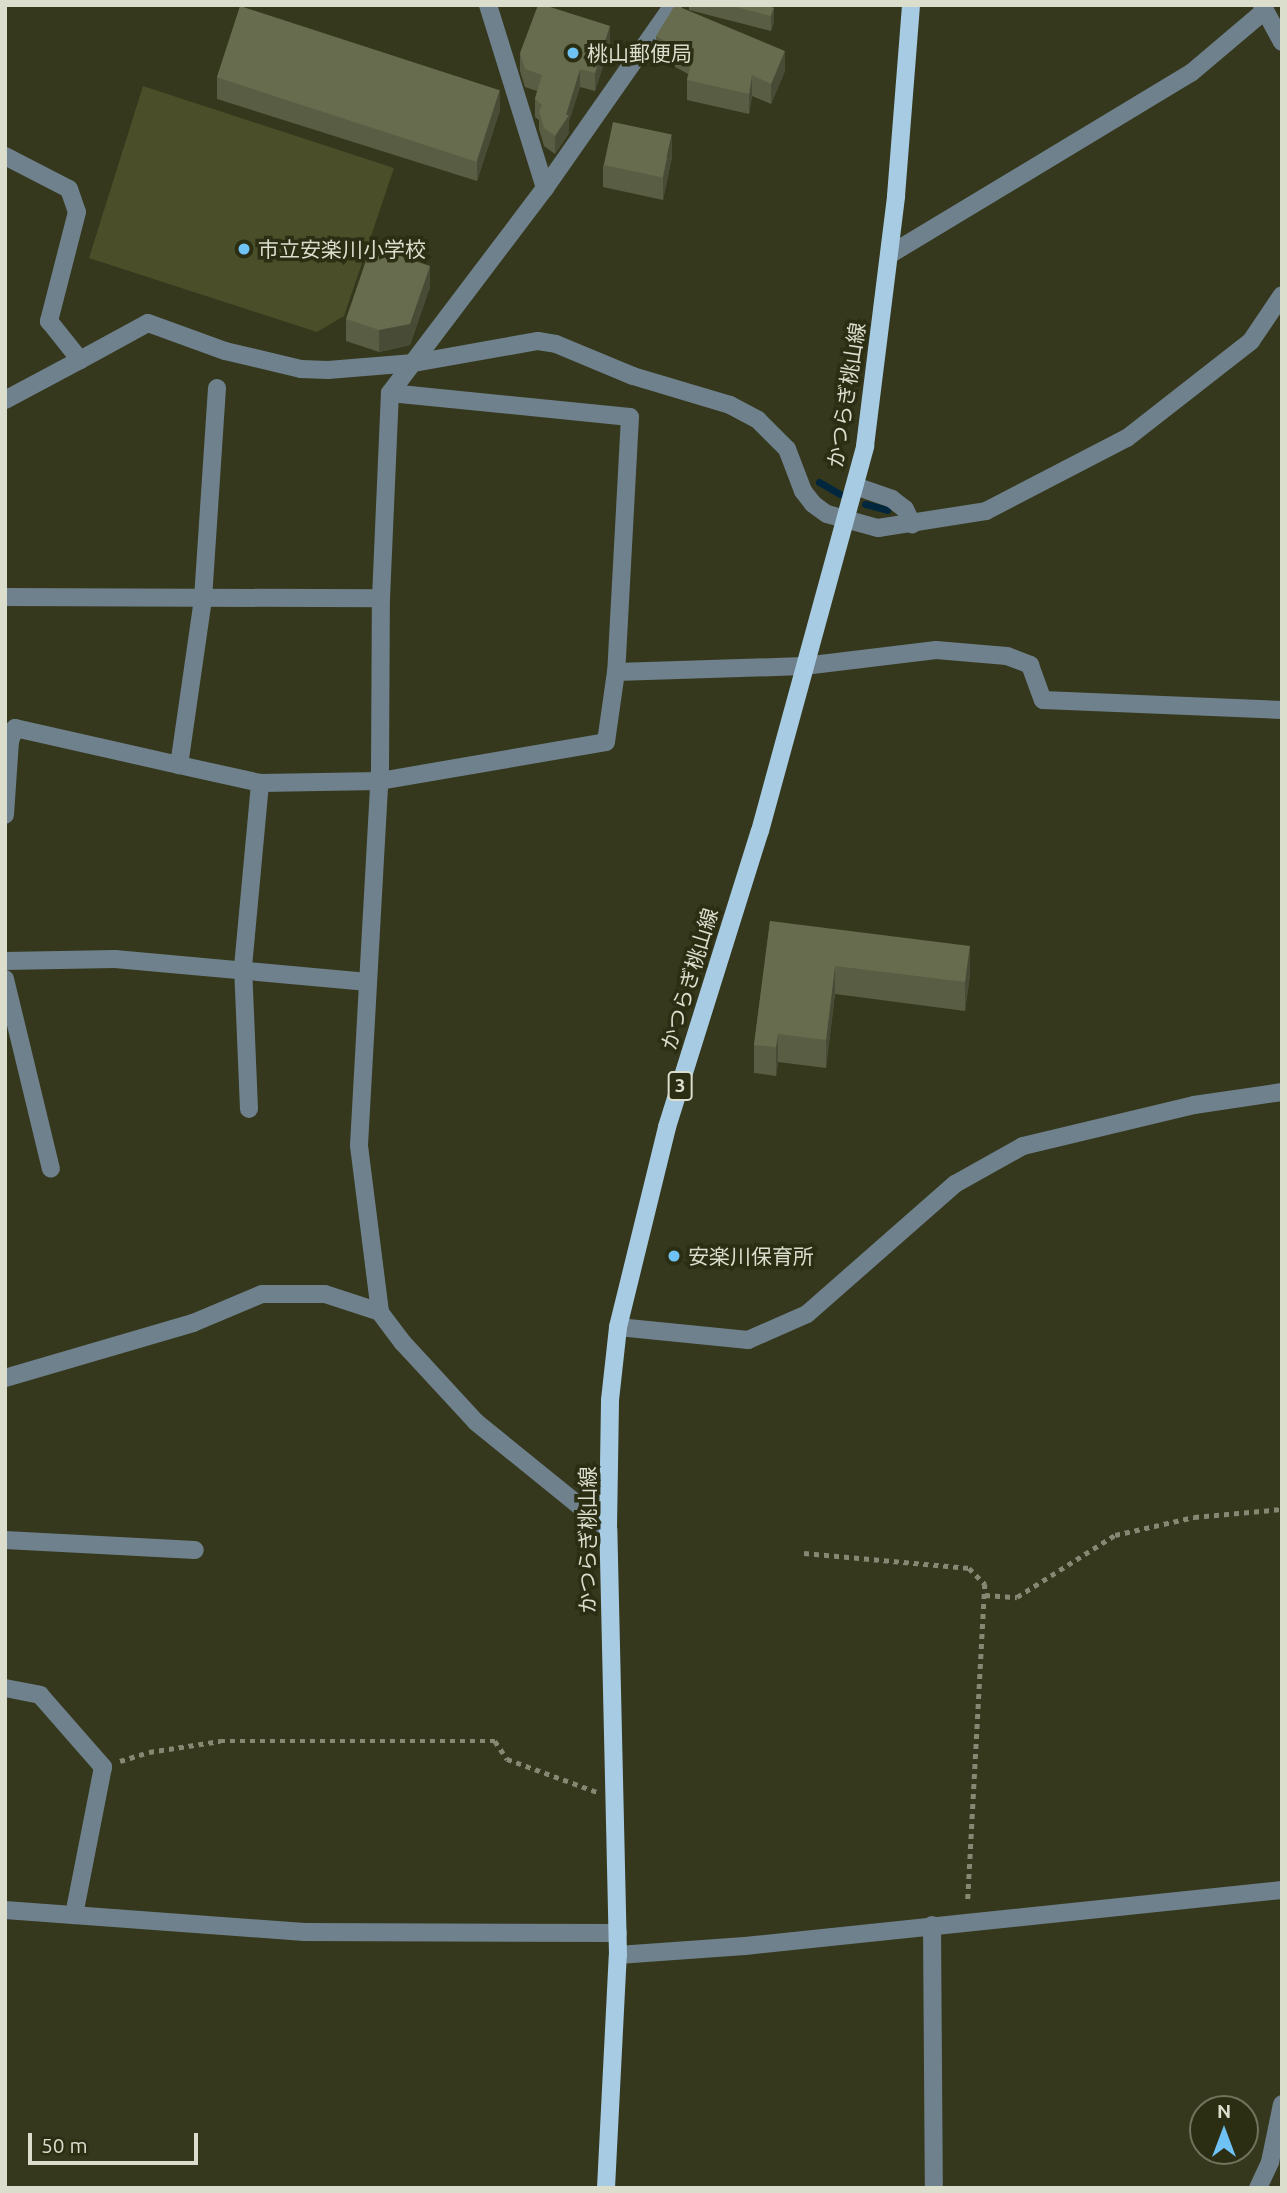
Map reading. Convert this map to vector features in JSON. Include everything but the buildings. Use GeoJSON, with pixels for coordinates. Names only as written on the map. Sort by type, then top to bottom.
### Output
{"type":"FeatureCollection","features":[{"type":"Feature","properties":{"kind":"main road","name":"かつらぎ桃山線"},"geometry":{"type":"LineString","coordinates":[[606,2188],[618,1955],[608,1530],[610,1400],[618,1327],[667,1127],[760,831],[865,446],[910,57],[911,5]]}},
{"type":"Feature","properties":{"kind":"street"},"geometry":{"type":"LineString","coordinates":[[488,5],[545,188]]}},
{"type":"Feature","properties":{"kind":"street"},"geometry":{"type":"LineString","coordinates":[[608,1530],[476,1422],[403,1343],[380,1312],[359,1145],[380,781],[381,598],[390,393],[545,188],[673,5]]}},
{"type":"Feature","properties":{"kind":"street"},"geometry":{"type":"LineString","coordinates":[[889,256],[1191,73],[1262,9],[1282,41]]}},
{"type":"Feature","properties":{"kind":"street"},"geometry":{"type":"LineString","coordinates":[[5,156],[69,189],[77,212],[49,321],[80,360]]}},
{"type":"Feature","properties":{"kind":"street"},"geometry":{"type":"LineString","coordinates":[[5,400],[148,323],[225,351],[301,369],[414,363],[538,341],[730,405],[758,420],[787,449],[803,491],[813,504],[846,519],[878,528],[986,511],[1127,438],[1251,341],[1282,295]]}},
{"type":"Feature","properties":{"kind":"street"},"geometry":{"type":"LineString","coordinates":[[179,765],[203,599],[217,388]]}},
{"type":"Feature","properties":{"kind":"street"},"geometry":{"type":"LineString","coordinates":[[5,815],[8,741],[15,728],[260,783],[380,781],[606,742],[616,672],[630,417],[390,393]]}},
{"type":"Feature","properties":{"kind":"street"},"geometry":{"type":"LineString","coordinates":[[855,486],[892,499],[905,509],[912,524]]}},
{"type":"Feature","properties":{"kind":"street"},"geometry":{"type":"LineString","coordinates":[[5,597],[381,598]]}},
{"type":"Feature","properties":{"kind":"street"},"geometry":{"type":"LineString","coordinates":[[616,672],[804,666],[936,650],[1007,656],[1031,665],[1043,700],[1282,710]]}},
{"type":"Feature","properties":{"kind":"street"},"geometry":{"type":"LineString","coordinates":[[249,1109],[243,967],[260,783]]}},
{"type":"Feature","properties":{"kind":"street"},"geometry":{"type":"LineString","coordinates":[[5,961],[115,959],[243,967],[368,982]]}},
{"type":"Feature","properties":{"kind":"street"},"geometry":{"type":"LineString","coordinates":[[5,979],[51,1168]]}},
{"type":"Feature","properties":{"kind":"street"},"geometry":{"type":"LineString","coordinates":[[618,1327],[748,1340],[807,1314],[955,1184],[1023,1146],[1194,1105],[1282,1092]]}},
{"type":"Feature","properties":{"kind":"street"},"geometry":{"type":"LineString","coordinates":[[5,1378],[193,1323],[262,1294],[325,1294],[380,1312]]}},
{"type":"Feature","properties":{"kind":"street"},"geometry":{"type":"LineString","coordinates":[[5,1540],[195,1550]]}},
{"type":"Feature","properties":{"kind":"street"},"geometry":{"type":"LineString","coordinates":[[5,1688],[40,1695],[103,1767],[74,1915]]}},
{"type":"Feature","properties":{"kind":"street"},"geometry":{"type":"LineString","coordinates":[[618,1955],[745,1946],[1282,1890]]}},
{"type":"Feature","properties":{"kind":"street"},"geometry":{"type":"LineString","coordinates":[[5,1910],[304,1932],[618,1933]]}},
{"type":"Feature","properties":{"kind":"street"},"geometry":{"type":"LineString","coordinates":[[932,1925],[934,2188]]}},
{"type":"Feature","properties":{"kind":"street"},"geometry":{"type":"LineString","coordinates":[[1258,2188],[1277,2155],[1282,2104]]}},
{"type":"Feature","properties":{"kind":"path"},"geometry":{"type":"LineString","coordinates":[[985,1595],[1017,1597],[1115,1535],[1194,1517],[1282,1509]]}},
{"type":"Feature","properties":{"kind":"path"},"geometry":{"type":"LineString","coordinates":[[804,1553],[969,1569],[985,1584],[967,1922]]}},
{"type":"Feature","properties":{"kind":"path"},"geometry":{"type":"LineString","coordinates":[[103,1767],[149,1752],[219,1741],[495,1741],[507,1759],[614,1798]]}},
{"type":"Feature","properties":{"kind":"green space"},"geometry":{"type":"Polygon","coordinates":[[[143,86],[394,168],[344,316],[317,332],[89,258],[143,86]]]}},
{"type":"Feature","properties":{"kind":"waterway"},"geometry":{"type":"LineString","coordinates":[[819,482],[840,494]]}},
{"type":"Feature","properties":{"kind":"waterway"},"geometry":{"type":"LineString","coordinates":[[865,504],[887,510]]}},
{"type":"Feature","properties":{"kind":"place","name":"桃山郵便局"},"geometry":{"type":"Point","coordinates":[573,53]}},
{"type":"Feature","properties":{"kind":"place","name":"市立安楽川小学校"},"geometry":{"type":"Point","coordinates":[244,249]}},
{"type":"Feature","properties":{"kind":"place","name":"安楽川保育所"},"geometry":{"type":"Point","coordinates":[674,1256]}}]}
